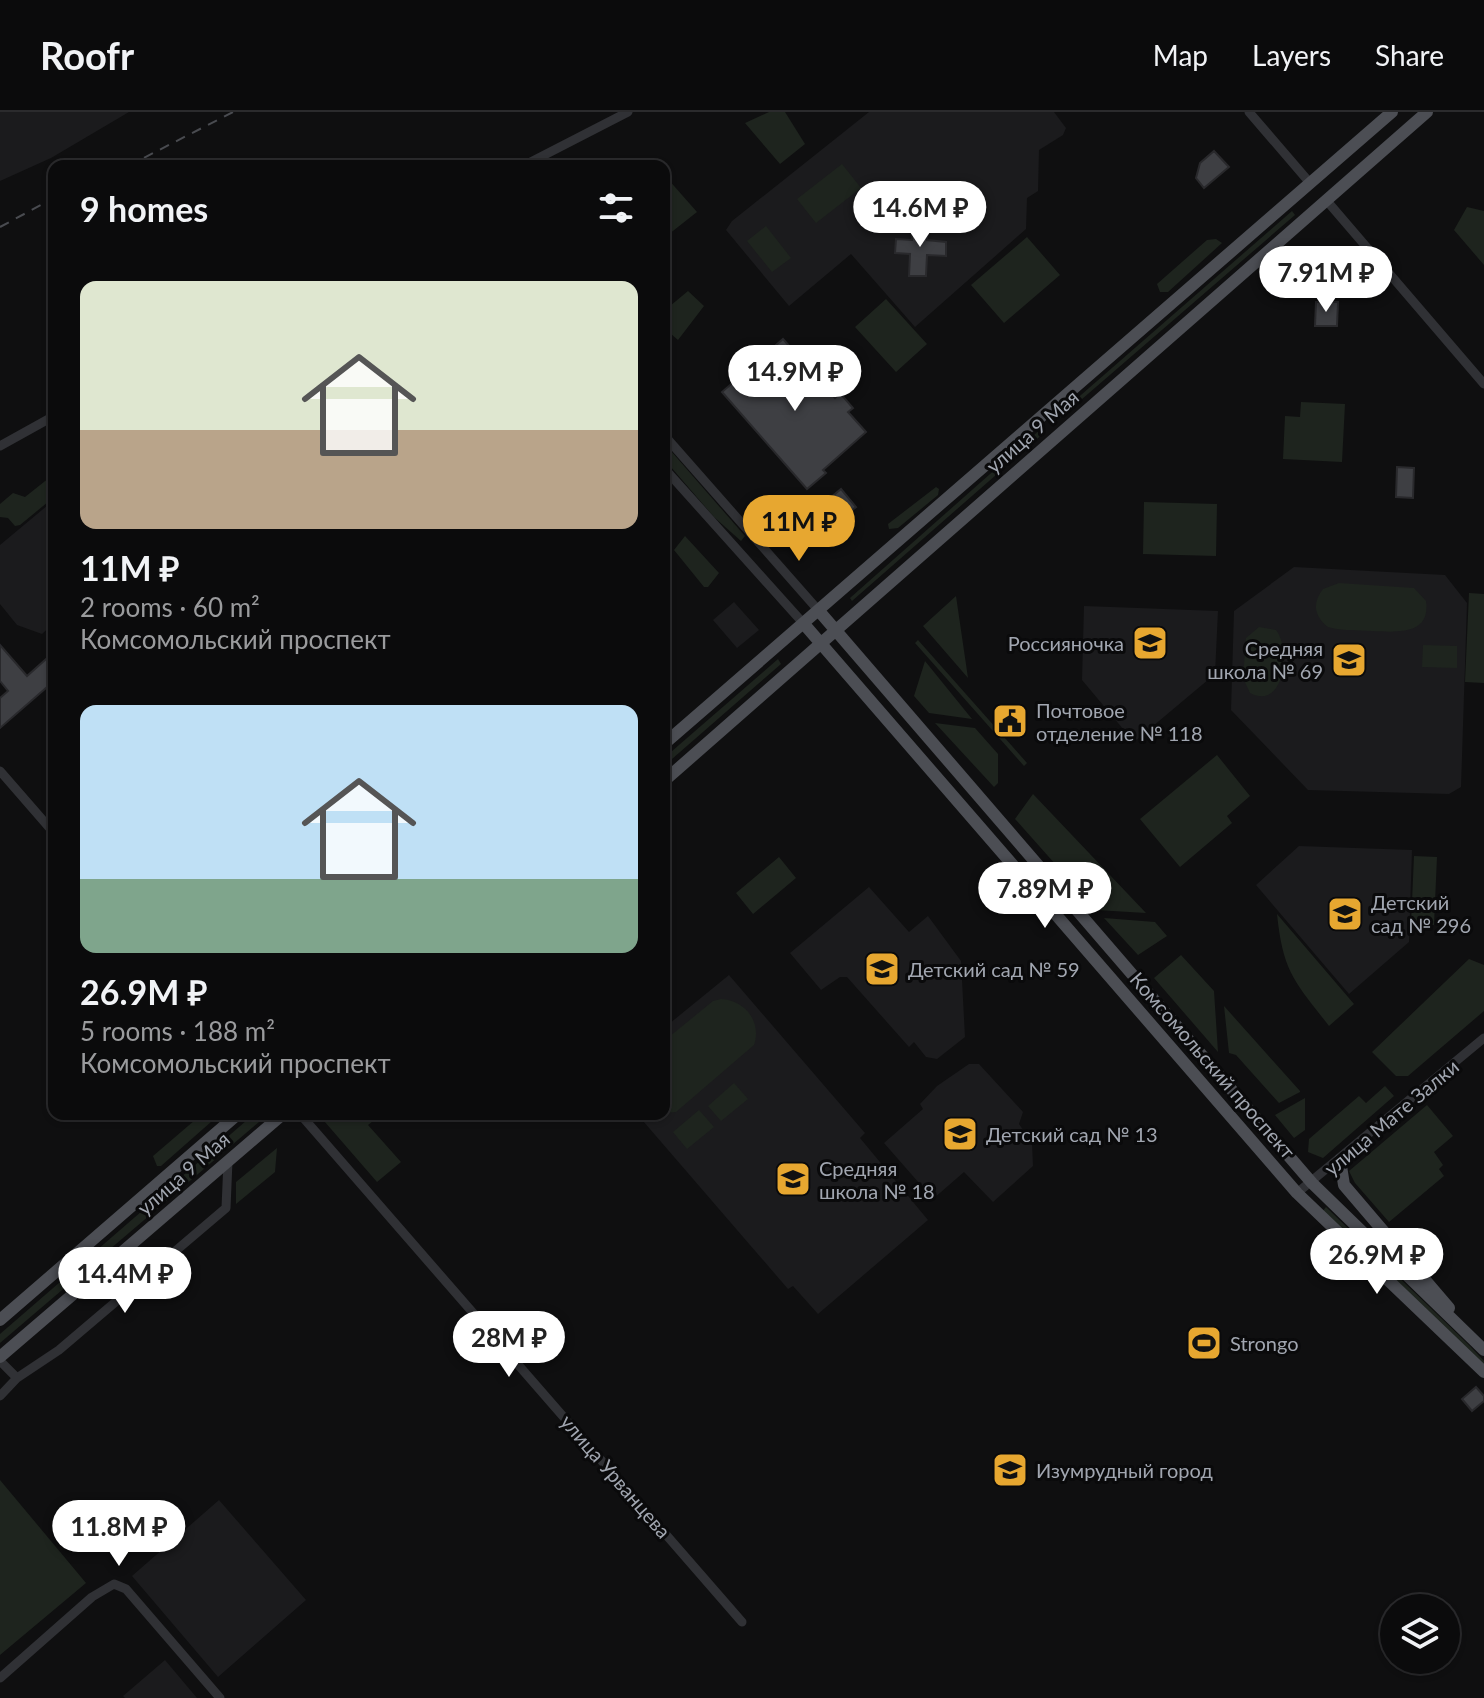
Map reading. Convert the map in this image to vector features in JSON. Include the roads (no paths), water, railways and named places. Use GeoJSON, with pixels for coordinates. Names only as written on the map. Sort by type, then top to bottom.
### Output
{"type":"FeatureCollection","features":[{"type":"Feature","properties":{"kind":"main road","name":"улица 9 Мая"},"geometry":{"type":"LineString","coordinates":[[670,739],[1392,112]]}},
{"type":"Feature","properties":{"kind":"main road","name":"улица 9 Мая"},"geometry":{"type":"LineString","coordinates":[[670,776],[1427,112]]}},
{"type":"Feature","properties":{"kind":"main road"},"geometry":{"type":"LineString","coordinates":[[1310,183],[1327,201]]}},
{"type":"Feature","properties":{"kind":"main road","name":"Комсомольский проспект"},"geometry":{"type":"LineString","coordinates":[[819,611],[1312,1183],[1484,1350]]}},
{"type":"Feature","properties":{"kind":"main road","name":"Комсомольский проспект"},"geometry":{"type":"LineString","coordinates":[[804,624],[1297,1193],[1484,1372]]}},
{"type":"Feature","properties":{"kind":"main road"},"geometry":{"type":"LineString","coordinates":[[1096,962],[1110,950]]}},
{"type":"Feature","properties":{"kind":"main road","name":"улица 9 Мая"},"geometry":{"type":"LineString","coordinates":[[0,1320],[231,1120]]}},
{"type":"Feature","properties":{"kind":"main road","name":"улица 9 Мая"},"geometry":{"type":"LineString","coordinates":[[0,1359],[276,1120]]}},
{"type":"Feature","properties":{"kind":"main road"},"geometry":{"type":"LineString","coordinates":[[1340,1160],[1344,1185],[1438,1293],[1465,1331]]}},
{"type":"Feature","properties":{"kind":"street"},"geometry":{"type":"LineString","coordinates":[[535,160],[628,112]]}},
{"type":"Feature","properties":{"kind":"street"},"geometry":{"type":"LineString","coordinates":[[1249,112],[1310,183]]}},
{"type":"Feature","properties":{"kind":"street"},"geometry":{"type":"LineString","coordinates":[[1327,201],[1484,384]]}},
{"type":"Feature","properties":{"kind":"street"},"geometry":{"type":"LineString","coordinates":[[0,446],[48,419]]}},
{"type":"Feature","properties":{"kind":"street","name":"Комсомольский проспект"},"geometry":{"type":"LineString","coordinates":[[670,442],[819,611]]}},
{"type":"Feature","properties":{"kind":"street","name":"Комсомольский проспект"},"geometry":{"type":"LineString","coordinates":[[670,475],[804,624]]}},
{"type":"Feature","properties":{"kind":"street"},"geometry":{"type":"LineString","coordinates":[[738,552],[753,539]]}},
{"type":"Feature","properties":{"kind":"street"},"geometry":{"type":"LineString","coordinates":[[0,771],[48,826]]}},
{"type":"Feature","properties":{"kind":"street","name":"улица Мате Залки"},"geometry":{"type":"LineString","coordinates":[[1297,1193],[1484,1038]]}},
{"type":"Feature","properties":{"kind":"street","name":"улица Урванцева"},"geometry":{"type":"LineString","coordinates":[[305,1120],[742,1622]]}},
{"type":"Feature","properties":{"kind":"street"},"geometry":{"type":"LineString","coordinates":[[0,1396],[17,1378],[59,1350],[226,1208],[228,1161]]}},
{"type":"Feature","properties":{"kind":"street"},"geometry":{"type":"LineString","coordinates":[[0,1359],[17,1378]]}},
{"type":"Feature","properties":{"kind":"street"},"geometry":{"type":"LineString","coordinates":[[0,1678],[92,1597],[114,1584],[126,1589],[220,1698]]}},
{"type":"Feature","properties":{"kind":"railway"},"geometry":{"type":"LineString","coordinates":[[140,160],[233,112]]}},
{"type":"Feature","properties":{"kind":"railway"},"geometry":{"type":"LineString","coordinates":[[0,227],[48,201]]}},
{"type":"Feature","properties":{"kind":"place","name":"Россияночка"},"geometry":{"type":"Point","coordinates":[1150,643]}},
{"type":"Feature","properties":{"kind":"place","name":"Средняя школа № 69"},"geometry":{"type":"Point","coordinates":[1349,660]}},
{"type":"Feature","properties":{"kind":"place","name":"Почтовое отделение № 118"},"geometry":{"type":"Point","coordinates":[1010,721]}},
{"type":"Feature","properties":{"kind":"place","name":"Детский сад № 296"},"geometry":{"type":"Point","coordinates":[1345,914]}},
{"type":"Feature","properties":{"kind":"place","name":"Детский сад № 59"},"geometry":{"type":"Point","coordinates":[882,969]}},
{"type":"Feature","properties":{"kind":"place","name":"Детский сад № 13"},"geometry":{"type":"Point","coordinates":[960,1134]}},
{"type":"Feature","properties":{"kind":"place","name":"Средняя школа № 18"},"geometry":{"type":"Point","coordinates":[793,1179]}},
{"type":"Feature","properties":{"kind":"place","name":"Strongo"},"geometry":{"type":"Point","coordinates":[1204,1343]}},
{"type":"Feature","properties":{"kind":"place","name":"Изумрудный город"},"geometry":{"type":"Point","coordinates":[1010,1470]}}]}
